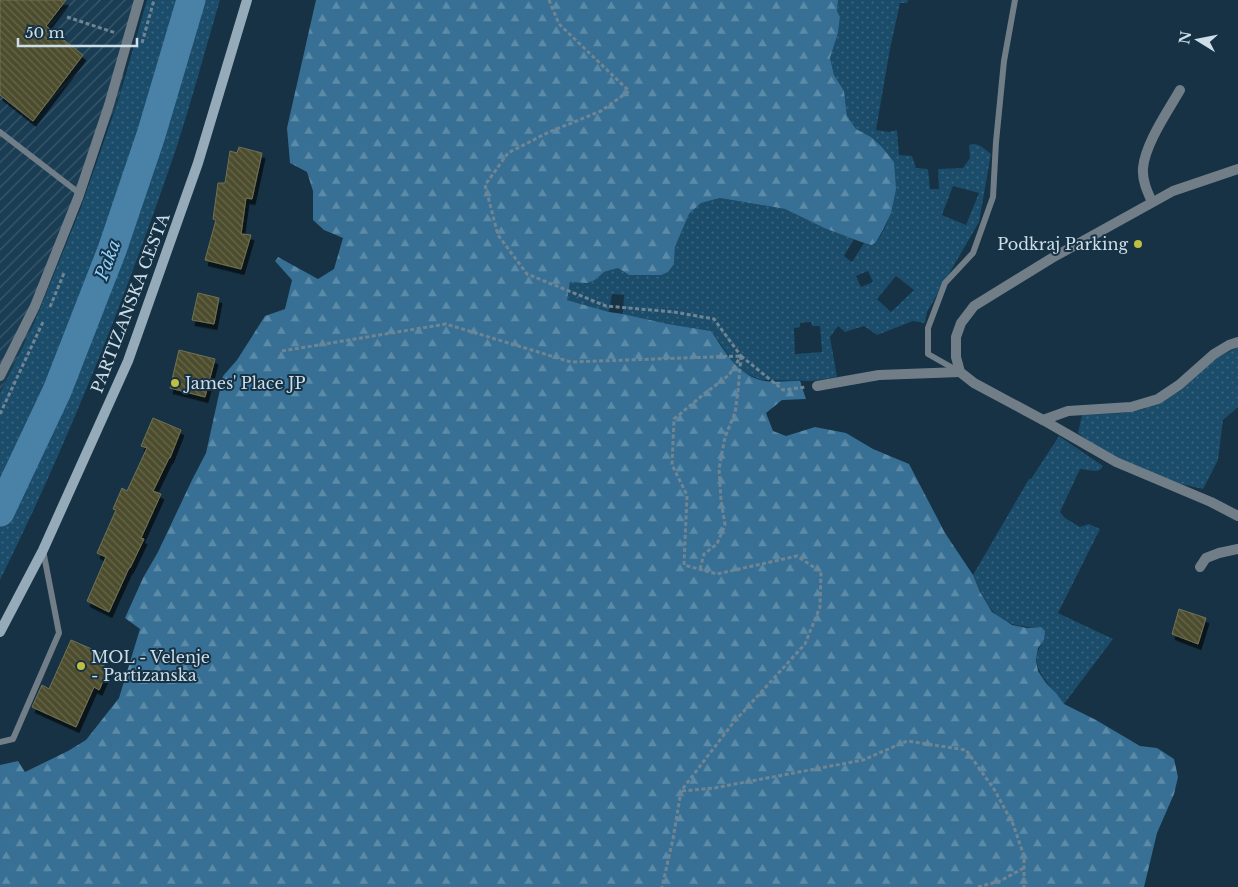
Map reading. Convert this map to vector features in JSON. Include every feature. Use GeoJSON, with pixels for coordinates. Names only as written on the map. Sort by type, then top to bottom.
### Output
{"type":"FeatureCollection","features":[{"type":"Feature","properties":{"kind":"main road","name":"PARTIZANSKA CESTA"},"geometry":{"type":"LineString","coordinates":[[0,632],[43,550],[128,360],[198,163],[247,0]]}},
{"type":"Feature","properties":{"kind":"street"},"geometry":{"type":"LineString","coordinates":[[0,376],[35,306],[79,193],[110,105],[140,0]]}},
{"type":"Feature","properties":{"kind":"street"},"geometry":{"type":"LineString","coordinates":[[1152,202],[1145,186],[1143,168],[1149,147],[1180,90]]}},
{"type":"Feature","properties":{"kind":"street"},"geometry":{"type":"LineString","coordinates":[[1238,169],[1173,191],[1052,258],[974,306],[961,323],[956,338],[956,357],[960,372],[974,383],[1116,462],[1211,502],[1238,516]]}},
{"type":"Feature","properties":{"kind":"street"},"geometry":{"type":"LineString","coordinates":[[1043,420],[1068,411],[1131,407],[1158,399],[1179,385],[1214,354],[1238,342]]}},
{"type":"Feature","properties":{"kind":"street"},"geometry":{"type":"LineString","coordinates":[[818,386],[880,375],[960,372]]}},
{"type":"Feature","properties":{"kind":"street"},"geometry":{"type":"LineString","coordinates":[[1200,567],[1206,558],[1238,548]]}},
{"type":"Feature","properties":{"kind":"lane"},"geometry":{"type":"LineString","coordinates":[[960,372],[928,354],[928,328],[945,282],[973,253],[993,197],[1004,61],[1016,0]]}},
{"type":"Feature","properties":{"kind":"lane"},"geometry":{"type":"LineString","coordinates":[[0,132],[79,193]]}},
{"type":"Feature","properties":{"kind":"lane"},"geometry":{"type":"LineString","coordinates":[[0,742],[13,739],[59,633],[43,550]]}},
{"type":"Feature","properties":{"kind":"path"},"geometry":{"type":"LineString","coordinates":[[549,0],[559,24],[629,91],[601,112],[547,133],[508,153],[485,185],[498,235],[527,274],[606,306],[674,312],[714,319],[741,356],[783,390],[818,386]]}},
{"type":"Feature","properties":{"kind":"path"},"geometry":{"type":"LineString","coordinates":[[67,17],[129,37]]}},
{"type":"Feature","properties":{"kind":"path"},"geometry":{"type":"LineString","coordinates":[[282,351],[446,324],[571,362],[741,356]]}},
{"type":"Feature","properties":{"kind":"path"},"geometry":{"type":"LineString","coordinates":[[662,887],[681,791],[733,723],[805,644],[820,607],[821,572],[797,556],[717,574],[684,565],[687,495],[672,465],[674,419],[729,375],[741,356]]}},
{"type":"Feature","properties":{"kind":"path"},"geometry":{"type":"LineString","coordinates":[[700,569],[704,554],[717,544],[725,525],[719,468],[725,437],[735,413],[741,356]]}},
{"type":"Feature","properties":{"kind":"path"},"geometry":{"type":"LineString","coordinates":[[681,791],[714,788],[863,760],[907,741],[966,750],[994,789],[1012,824],[1024,856],[1024,887]]}},
{"type":"Feature","properties":{"kind":"path"},"geometry":{"type":"LineString","coordinates":[[978,887],[1000,881],[1024,868]]}},
{"type":"Feature","properties":{"kind":"shaded area"},"geometry":{"type":"Polygon","coordinates":[[[0,0],[139,0],[119,98],[78,198],[32,328],[0,392],[0,0]]]}},
{"type":"Feature","properties":{"kind":"shaded area"},"geometry":{"type":"Polygon","coordinates":[[[147,0],[185,0],[129,183],[91,291],[59,370],[0,499],[0,393],[32,328],[80,210],[119,98],[147,0]]]}},
{"type":"Feature","properties":{"kind":"shaded area"},"geometry":{"type":"Polygon","coordinates":[[[198,0],[220,0],[176,149],[137,259],[95,368],[50,475],[0,580],[0,526],[79,353],[123,240],[156,143],[198,0]]]}},
{"type":"Feature","properties":{"kind":"shaded area"},"geometry":{"type":"Polygon","coordinates":[[[838,0],[908,0],[907,3],[900,3],[876,130],[889,132],[897,130],[899,155],[912,156],[916,168],[928,169],[930,189],[939,189],[938,169],[963,168],[970,158],[969,145],[978,145],[991,154],[979,222],[927,312],[925,323],[913,321],[877,335],[864,326],[845,332],[838,326],[830,337],[837,377],[811,381],[761,380],[747,374],[736,366],[711,331],[623,314],[624,295],[612,294],[609,312],[567,300],[570,282],[595,280],[604,272],[618,268],[629,275],[674,264],[675,247],[689,214],[701,203],[720,198],[785,209],[824,228],[854,239],[844,256],[852,262],[864,243],[873,245],[880,237],[889,217],[894,162],[871,137],[856,129],[847,116],[844,91],[834,75],[830,58],[838,33],[840,18],[837,11],[838,0]],[[953,186],[942,215],[966,225],[979,193],[953,186]],[[868,271],[856,276],[861,287],[873,282],[868,271]],[[896,276],[877,299],[891,312],[914,290],[896,276]],[[811,322],[800,323],[800,327],[794,328],[795,354],[822,352],[820,326],[812,326],[811,322]]]}},
{"type":"Feature","properties":{"kind":"shaded area"},"geometry":{"type":"Polygon","coordinates":[[[1238,347],[1238,407],[1223,420],[1218,460],[1203,489],[1155,478],[1094,446],[1078,433],[1082,415],[1123,413],[1144,409],[1180,391],[1218,357],[1238,347]]]}},
{"type":"Feature","properties":{"kind":"shaded area"},"geometry":{"type":"Polygon","coordinates":[[[1059,436],[1103,466],[1100,470],[1095,471],[1080,469],[1060,512],[1065,518],[1080,527],[1089,524],[1100,529],[1058,613],[1113,639],[1064,704],[1046,682],[1038,667],[1037,658],[1044,640],[1041,627],[1015,625],[997,615],[984,599],[973,575],[1029,479],[1031,479],[1059,436]]]}},
{"type":"Feature","properties":{"kind":"green space"},"geometry":{"type":"Polygon","coordinates":[[[316,0],[838,0],[837,11],[840,17],[838,33],[830,58],[834,75],[844,91],[847,116],[856,129],[871,137],[894,162],[896,189],[891,213],[876,242],[872,245],[864,243],[824,228],[785,209],[720,198],[701,203],[689,214],[675,247],[674,264],[668,272],[661,275],[629,275],[618,268],[604,272],[595,280],[587,283],[570,282],[567,300],[609,312],[711,331],[731,360],[752,377],[769,381],[800,381],[806,399],[782,400],[766,413],[773,431],[786,436],[815,427],[846,433],[873,449],[909,464],[945,533],[973,575],[980,592],[992,612],[1012,625],[1027,628],[1041,627],[1045,631],[1044,640],[1038,648],[1036,660],[1038,671],[1064,704],[1140,746],[1157,748],[1174,759],[1178,777],[1174,794],[1157,833],[1144,887],[0,887],[0,765],[18,761],[25,772],[68,751],[86,740],[119,698],[140,629],[125,618],[206,453],[223,376],[237,360],[265,316],[285,309],[292,280],[275,261],[278,257],[318,279],[334,269],[343,238],[324,230],[313,220],[313,191],[307,172],[290,163],[287,128],[316,0]]]}},
{"type":"Feature","properties":{"kind":"building"},"geometry":{"type":"Polygon","coordinates":[[[0,0],[66,0],[46,26],[83,55],[33,121],[0,95],[0,0]]]}},
{"type":"Feature","properties":{"kind":"building"},"geometry":{"type":"Polygon","coordinates":[[[239,147],[262,153],[252,199],[246,198],[241,234],[251,235],[241,269],[205,260],[216,220],[213,219],[218,183],[225,183],[230,151],[237,153],[239,147]]]}},
{"type":"Feature","properties":{"kind":"building"},"geometry":{"type":"Polygon","coordinates":[[[198,293],[219,298],[214,324],[192,320],[198,293]]]}},
{"type":"Feature","properties":{"kind":"building"},"geometry":{"type":"Polygon","coordinates":[[[179,350],[215,359],[205,397],[170,388],[179,350]]]}},
{"type":"Feature","properties":{"kind":"building"},"geometry":{"type":"Polygon","coordinates":[[[153,418],[181,430],[170,458],[153,491],[161,494],[141,538],[144,539],[109,612],[87,601],[106,557],[97,553],[116,510],[113,509],[122,488],[127,491],[147,448],[141,446],[153,418]]]}},
{"type":"Feature","properties":{"kind":"building"},"geometry":{"type":"Polygon","coordinates":[[[1179,609],[1206,618],[1198,644],[1172,634],[1179,609]]]}},
{"type":"Feature","properties":{"kind":"building"},"geometry":{"type":"Polygon","coordinates":[[[71,640],[103,654],[99,664],[109,668],[99,690],[94,687],[76,727],[32,707],[42,685],[49,689],[71,640]]]}},
{"type":"Feature","properties":{"kind":"waterway","name":"Paka"},"geometry":{"type":"LineString","coordinates":[[0,512],[57,391],[112,250],[151,135],[191,0]]}},
{"type":"Feature","properties":{"kind":"place","name":"Podkraj Parking"},"geometry":{"type":"Point","coordinates":[1138,244]}},
{"type":"Feature","properties":{"kind":"place","name":"James' Place JP"},"geometry":{"type":"Point","coordinates":[175,383]}},
{"type":"Feature","properties":{"kind":"place","name":"MOL - Velenje - Partizanska"},"geometry":{"type":"Point","coordinates":[81,666]}}]}
